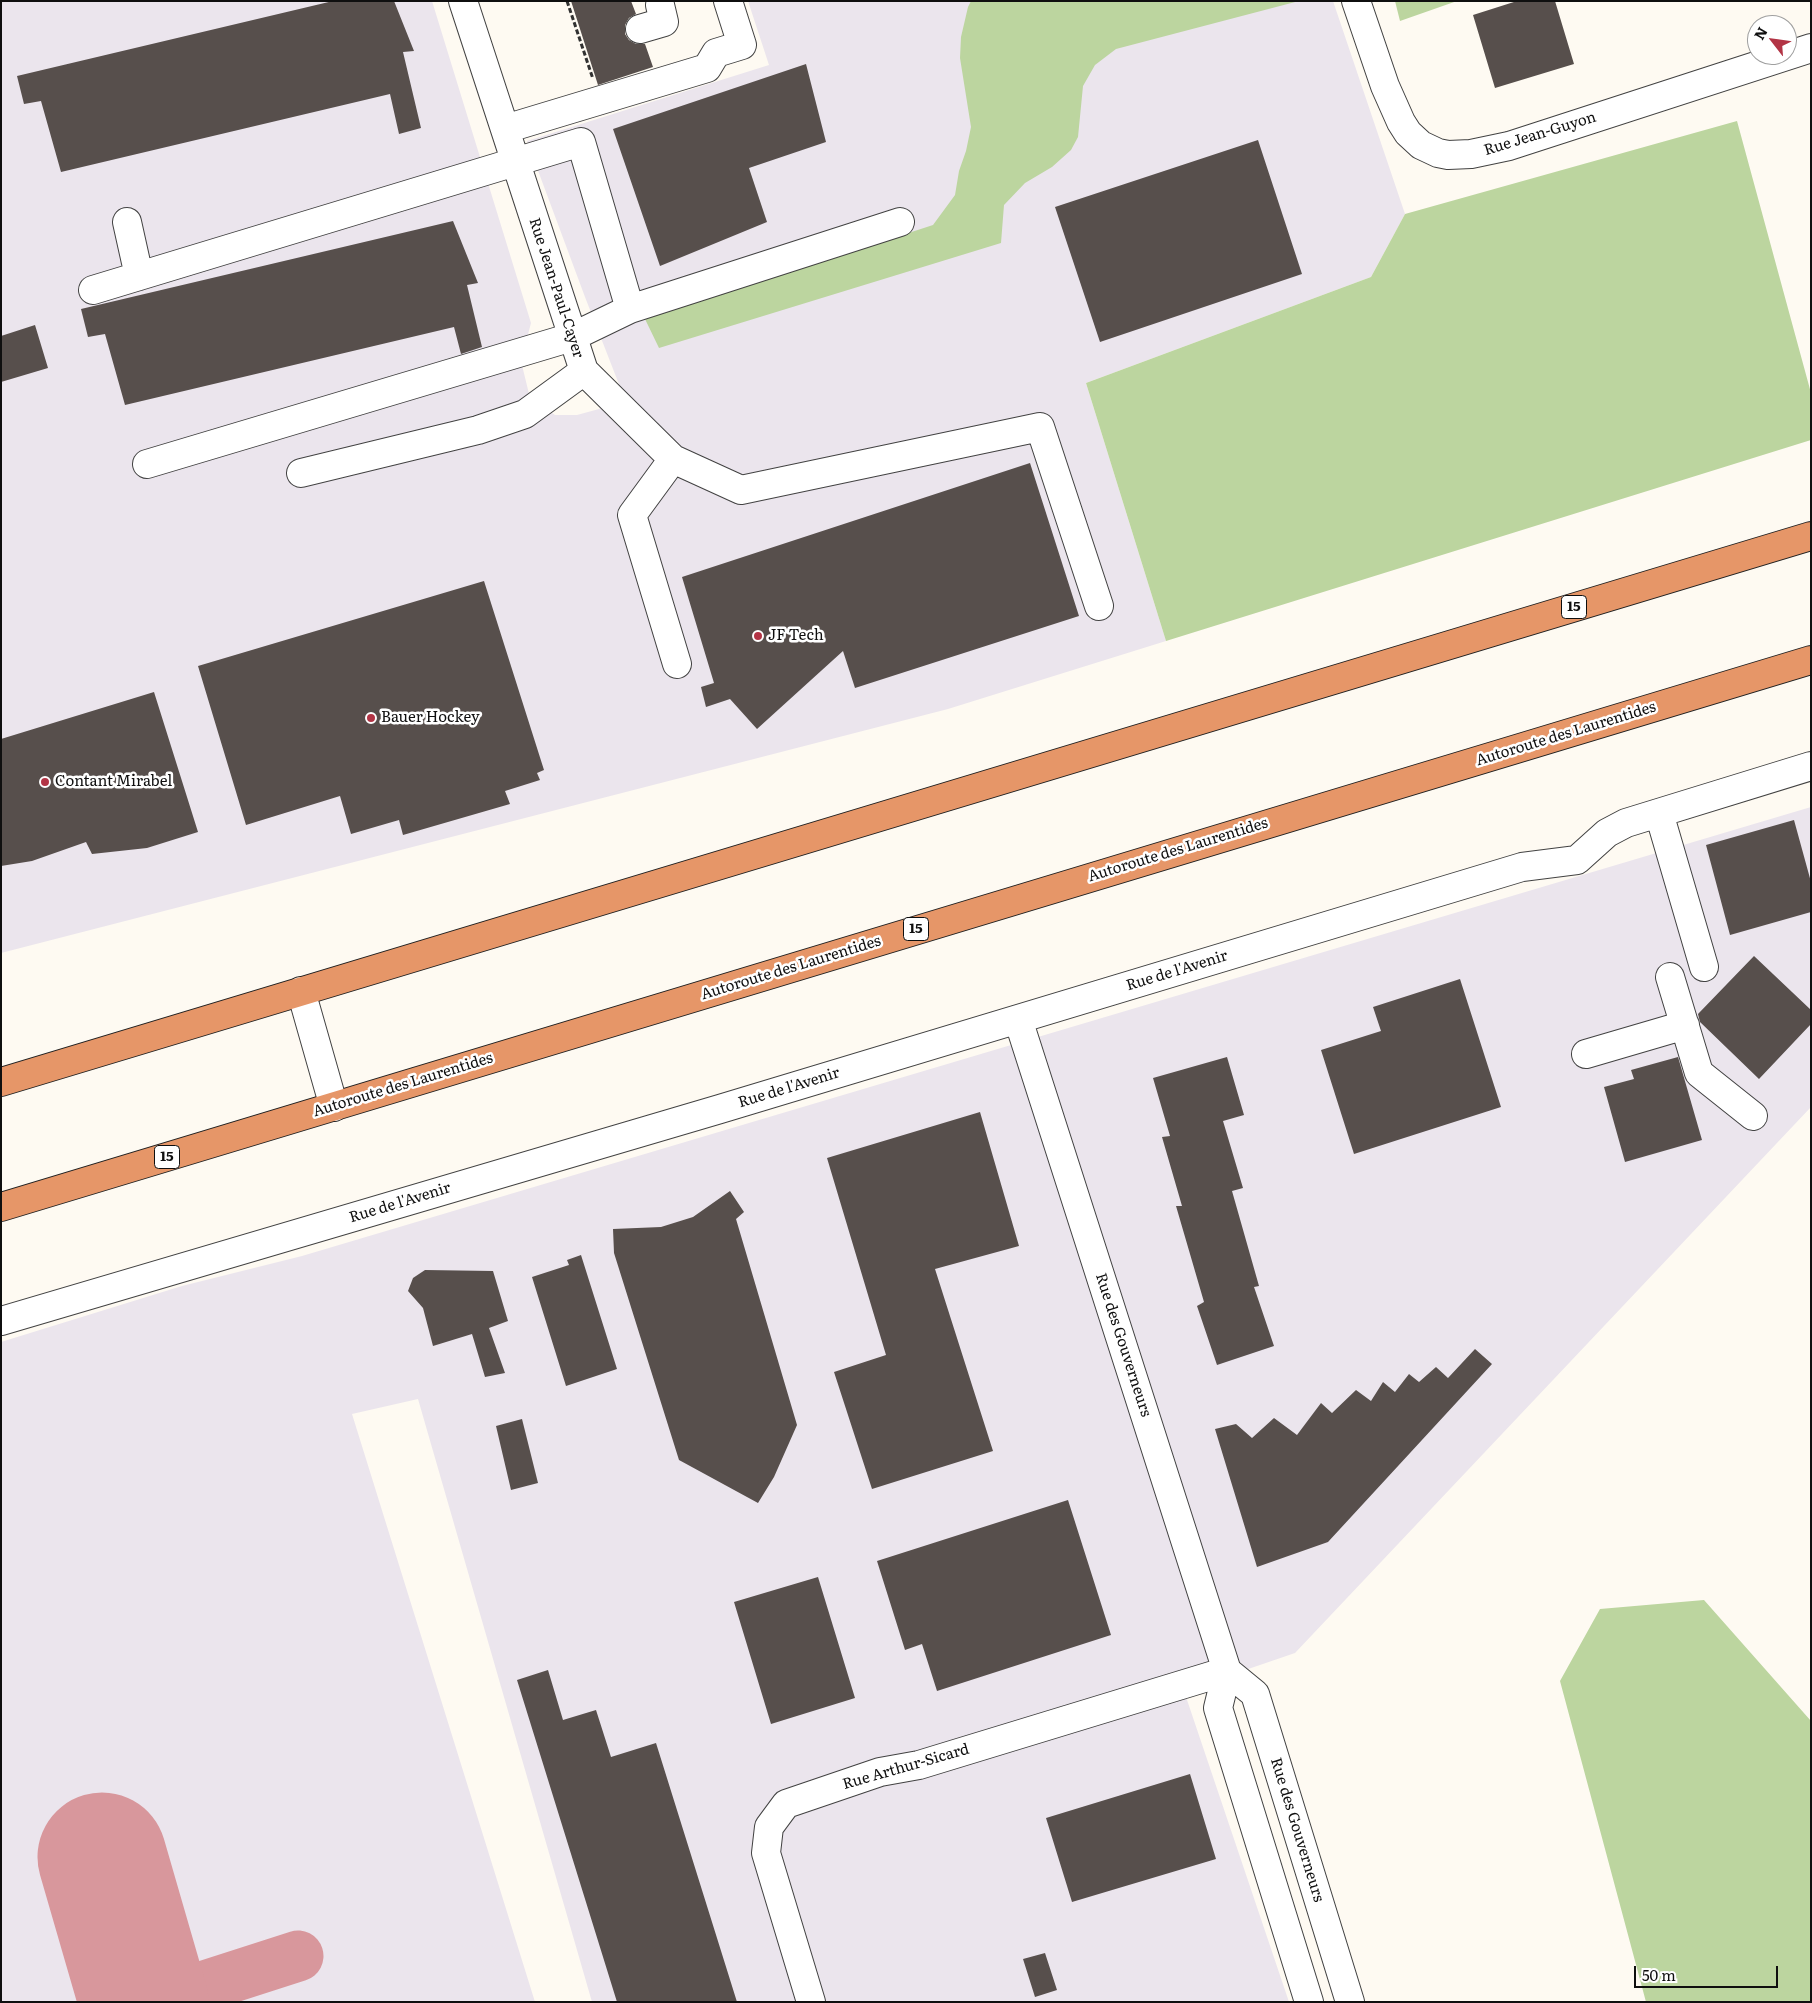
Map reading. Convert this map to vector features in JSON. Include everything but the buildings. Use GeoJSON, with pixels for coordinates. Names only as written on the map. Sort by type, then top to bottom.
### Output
{"type":"FeatureCollection","features":[{"type":"Feature","properties":{"kind":"highway","name":"15"},"geometry":{"type":"LineString","coordinates":[[1,1082],[1811,536]]}},
{"type":"Feature","properties":{"kind":"highway","name":"Autoroute des Laurentides"},"geometry":{"type":"LineString","coordinates":[[1,1207],[1811,660]]}},
{"type":"Feature","properties":{"kind":"street","name":"Rue Jean-Paul-Cayer"},"geometry":{"type":"LineString","coordinates":[[301,474],[478,430],[525,414],[584,371],[463,1]]}},
{"type":"Feature","properties":{"kind":"street"},"geometry":{"type":"LineString","coordinates":[[505,129],[707,68],[716,53],[742,45],[728,1]]}},
{"type":"Feature","properties":{"kind":"street","name":"Rue Jean-Guyon"},"geometry":{"type":"LineString","coordinates":[[1356,1],[1385,86],[1401,122],[1408,133],[1421,145],[1438,153],[1448,155],[1471,154],[1510,146],[1811,48]]}},
{"type":"Feature","properties":{"kind":"street"},"geometry":{"type":"LineString","coordinates":[[640,29],[664,22],[660,5]]}},
{"type":"Feature","properties":{"kind":"street"},"geometry":{"type":"LineString","coordinates":[[93,290],[581,142],[630,308]]}},
{"type":"Feature","properties":{"kind":"street"},"geometry":{"type":"LineString","coordinates":[[127,222],[139,276]]}},
{"type":"Feature","properties":{"kind":"street"},"geometry":{"type":"LineString","coordinates":[[147,464],[572,337],[630,308],[900,222]]}},
{"type":"Feature","properties":{"kind":"street"},"geometry":{"type":"LineString","coordinates":[[584,371],[673,460],[741,490],[1040,427],[1098,606]]}},
{"type":"Feature","properties":{"kind":"street"},"geometry":{"type":"LineString","coordinates":[[673,460],[632,515],[677,664]]}},
{"type":"Feature","properties":{"kind":"street"},"geometry":{"type":"LineString","coordinates":[[1704,967],[1659,813],[1811,766]]}},
{"type":"Feature","properties":{"kind":"street","name":"Rue de l'Avenir"},"geometry":{"type":"LineString","coordinates":[[1,1321],[1018,1019],[1522,866],[1577,860],[1597,841],[1616,828],[1659,813]]}},
{"type":"Feature","properties":{"kind":"street"},"geometry":{"type":"LineString","coordinates":[[1670,977],[1699,1073],[1753,1116]]}},
{"type":"Feature","properties":{"kind":"street"},"geometry":{"type":"LineString","coordinates":[[301,991],[334,1107]]}},
{"type":"Feature","properties":{"kind":"street","name":"Rue des Gouverneurs"},"geometry":{"type":"LineString","coordinates":[[1018,1019],[1227,1671],[1255,1694],[1350,2002]]}},
{"type":"Feature","properties":{"kind":"street"},"geometry":{"type":"LineString","coordinates":[[1586,1054],[1685,1025]]}},
{"type":"Feature","properties":{"kind":"street"},"geometry":{"type":"LineString","coordinates":[[1227,1671],[1218,1708],[1309,2002]]}},
{"type":"Feature","properties":{"kind":"street","name":"Rue Arthur-Sicard"},"geometry":{"type":"LineString","coordinates":[[811,2002],[766,1853],[769,1827],[786,1804],[880,1772],[919,1765],[1227,1671]]}},
{"type":"Feature","properties":{"kind":"path"},"geometry":{"type":"LineString","coordinates":[[567,1],[594,82]]}},
{"type":"Feature","properties":{"kind":"shaded area"},"geometry":{"type":"Polygon","coordinates":[[[1,1],[432,1],[531,323],[521,361],[530,398],[555,415],[577,415],[599,409],[622,392],[527,141],[769,65],[748,1],[1333,1],[1405,214],[1371,277],[1086,383],[1166,641],[948,709],[1,953],[1,1]]]}},
{"type":"Feature","properties":{"kind":"shaded area"},"geometry":{"type":"Polygon","coordinates":[[[1811,807],[1811,1107],[1295,1653],[1184,1691],[1289,2002],[592,2002],[418,1399],[352,1414],[535,2002],[1,2002],[1,1342],[182,1286],[302,1256],[1811,807]]]}},
{"type":"Feature","properties":{"kind":"green space"},"geometry":{"type":"Polygon","coordinates":[[[971,1],[1299,1],[1116,49],[1095,65],[1083,86],[1078,137],[1071,150],[1052,167],[1025,183],[1004,205],[1001,243],[659,348],[645,319],[933,225],[955,195],[959,171],[971,127],[960,58],[961,37],[971,1]]]}},
{"type":"Feature","properties":{"kind":"green space"},"geometry":{"type":"Polygon","coordinates":[[[1395,1],[1457,1],[1400,21],[1395,1]]]}},
{"type":"Feature","properties":{"kind":"green space"},"geometry":{"type":"Polygon","coordinates":[[[1737,121],[1811,393],[1811,440],[1166,641],[1086,383],[1371,277],[1405,214],[1737,121]]]}},
{"type":"Feature","properties":{"kind":"green space"},"geometry":{"type":"Polygon","coordinates":[[[1704,1600],[1811,1721],[1811,2002],[1646,2002],[1560,1681],[1600,1609],[1704,1600]]]}},
{"type":"Feature","properties":{"kind":"taxiway"},"geometry":{"type":"LineString","coordinates":[[155,2002],[298,1956]]}},
{"type":"Feature","properties":{"kind":"runway"},"geometry":{"type":"LineString","coordinates":[[102,1857],[144,2002]]}},
{"type":"Feature","properties":{"kind":"place","name":"JF Tech"},"geometry":{"type":"Point","coordinates":[758,636]}},
{"type":"Feature","properties":{"kind":"place","name":"Bauer Hockey"},"geometry":{"type":"Point","coordinates":[371,718]}},
{"type":"Feature","properties":{"kind":"place","name":"Contant Mirabel"},"geometry":{"type":"Point","coordinates":[45,782]}}]}
